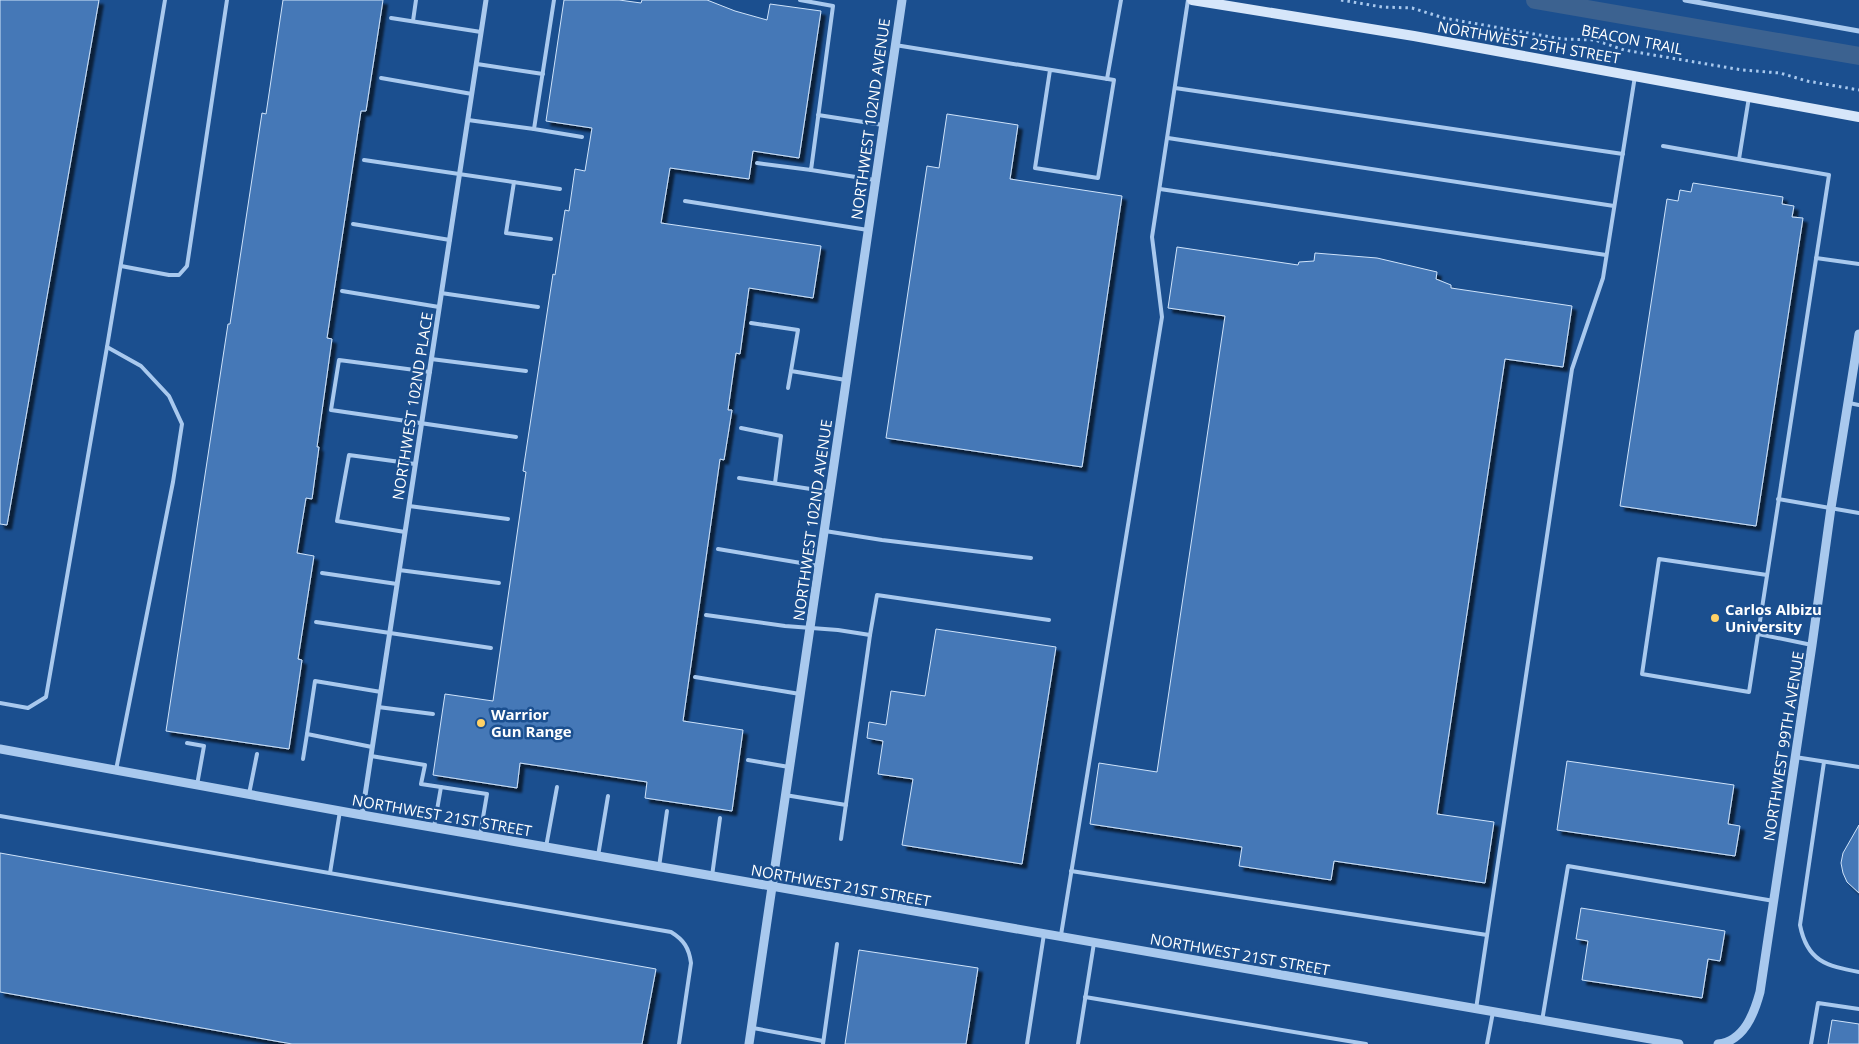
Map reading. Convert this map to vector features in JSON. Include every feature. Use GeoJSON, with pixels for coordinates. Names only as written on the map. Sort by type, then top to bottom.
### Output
{"type":"FeatureCollection","features":[{"type":"Feature","properties":{"kind":"main road","name":"NORTHWEST 25TH STREET"},"geometry":{"type":"LineString","coordinates":[[1190,0],[1414,36],[1859,117]]}},
{"type":"Feature","properties":{"kind":"street","name":"NORTHWEST 102ND PLACE"},"geometry":{"type":"LineString","coordinates":[[362,815],[486,0]]}},
{"type":"Feature","properties":{"kind":"street","name":"NORTHWEST 102ND AVENUE"},"geometry":{"type":"LineString","coordinates":[[749,1044],[902,0]]}},
{"type":"Feature","properties":{"kind":"street"},"geometry":{"type":"LineString","coordinates":[[1685,0],[1859,31]]}},
{"type":"Feature","properties":{"kind":"street","name":"NORTHWEST 99TH AVENUE"},"geometry":{"type":"LineString","coordinates":[[1718,1044],[1736,1037],[1754,1013],[1760,992],[1831,508],[1859,334]]}},
{"type":"Feature","properties":{"kind":"street","name":"NORTHWEST 21ST STREET"},"geometry":{"type":"LineString","coordinates":[[0,749],[362,815],[1542,1020],[1645,1041],[1679,1044]]}},
{"type":"Feature","properties":{"kind":"lane"},"geometry":{"type":"LineString","coordinates":[[0,703],[28,708],[46,697],[165,0]]}},
{"type":"Feature","properties":{"kind":"lane"},"geometry":{"type":"LineString","coordinates":[[121,266],[169,275],[179,275],[187,266],[227,0]]}},
{"type":"Feature","properties":{"kind":"lane"},"geometry":{"type":"LineString","coordinates":[[413,21],[416,0]]}},
{"type":"Feature","properties":{"kind":"lane"},"geometry":{"type":"LineString","coordinates":[[534,129],[554,0]]}},
{"type":"Feature","properties":{"kind":"lane"},"geometry":{"type":"LineString","coordinates":[[800,0],[833,6],[811,170]]}},
{"type":"Feature","properties":{"kind":"lane"},"geometry":{"type":"LineString","coordinates":[[1107,79],[1121,0]]}},
{"type":"Feature","properties":{"kind":"lane"},"geometry":{"type":"LineString","coordinates":[[1060,937],[1162,317],[1152,238],[1190,0]]}},
{"type":"Feature","properties":{"kind":"lane"},"geometry":{"type":"LineString","coordinates":[[391,18],[481,32]]}},
{"type":"Feature","properties":{"kind":"lane"},"geometry":{"type":"LineString","coordinates":[[895,45],[1114,80],[1098,178],[1035,168],[1050,70]]}},
{"type":"Feature","properties":{"kind":"lane"},"geometry":{"type":"LineString","coordinates":[[476,64],[543,74]]}},
{"type":"Feature","properties":{"kind":"lane"},"geometry":{"type":"LineString","coordinates":[[1476,1009],[1572,369],[1603,278],[1635,76]]}},
{"type":"Feature","properties":{"kind":"lane"},"geometry":{"type":"LineString","coordinates":[[381,78],[472,94]]}},
{"type":"Feature","properties":{"kind":"lane"},"geometry":{"type":"LineString","coordinates":[[1175,88],[1623,154]]}},
{"type":"Feature","properties":{"kind":"lane"},"geometry":{"type":"LineString","coordinates":[[1739,159],[1749,97]]}},
{"type":"Feature","properties":{"kind":"lane"},"geometry":{"type":"LineString","coordinates":[[818,115],[884,125]]}},
{"type":"Feature","properties":{"kind":"lane"},"geometry":{"type":"LineString","coordinates":[[468,120],[582,137]]}},
{"type":"Feature","properties":{"kind":"lane"},"geometry":{"type":"LineString","coordinates":[[1168,138],[1614,206]]}},
{"type":"Feature","properties":{"kind":"lane"},"geometry":{"type":"LineString","coordinates":[[1663,146],[1829,175],[1749,692],[1642,674],[1659,559],[1767,574]]}},
{"type":"Feature","properties":{"kind":"lane"},"geometry":{"type":"LineString","coordinates":[[364,160],[560,189]]}},
{"type":"Feature","properties":{"kind":"lane"},"geometry":{"type":"LineString","coordinates":[[756,163],[875,180]]}},
{"type":"Feature","properties":{"kind":"lane"},"geometry":{"type":"LineString","coordinates":[[514,182],[506,233],[551,239]]}},
{"type":"Feature","properties":{"kind":"lane"},"geometry":{"type":"LineString","coordinates":[[1160,189],[1606,255]]}},
{"type":"Feature","properties":{"kind":"lane"},"geometry":{"type":"LineString","coordinates":[[685,201],[868,230]]}},
{"type":"Feature","properties":{"kind":"lane"},"geometry":{"type":"LineString","coordinates":[[353,224],[450,240]]}},
{"type":"Feature","properties":{"kind":"lane"},"geometry":{"type":"LineString","coordinates":[[1816,258],[1859,264]]}},
{"type":"Feature","properties":{"kind":"lane"},"geometry":{"type":"LineString","coordinates":[[342,291],[439,307]]}},
{"type":"Feature","properties":{"kind":"lane"},"geometry":{"type":"LineString","coordinates":[[441,293],[538,307]]}},
{"type":"Feature","properties":{"kind":"lane"},"geometry":{"type":"LineString","coordinates":[[751,323],[798,330],[788,388]]}},
{"type":"Feature","properties":{"kind":"lane"},"geometry":{"type":"LineString","coordinates":[[107,347],[141,366],[169,396],[182,424],[174,482],[116,770]]}},
{"type":"Feature","properties":{"kind":"lane"},"geometry":{"type":"LineString","coordinates":[[431,359],[526,371]]}},
{"type":"Feature","properties":{"kind":"lane"},"geometry":{"type":"LineString","coordinates":[[430,372],[339,360],[331,410],[516,437]]}},
{"type":"Feature","properties":{"kind":"lane"},"geometry":{"type":"LineString","coordinates":[[791,371],[846,380]]}},
{"type":"Feature","properties":{"kind":"lane"},"geometry":{"type":"LineString","coordinates":[[1849,403],[1859,405]]}},
{"type":"Feature","properties":{"kind":"lane"},"geometry":{"type":"LineString","coordinates":[[741,428],[781,436],[775,483]]}},
{"type":"Feature","properties":{"kind":"lane"},"geometry":{"type":"LineString","coordinates":[[405,532],[337,521],[349,455],[415,464]]}},
{"type":"Feature","properties":{"kind":"lane"},"geometry":{"type":"LineString","coordinates":[[739,478],[830,492]]}},
{"type":"Feature","properties":{"kind":"lane"},"geometry":{"type":"LineString","coordinates":[[1778,499],[1859,513]]}},
{"type":"Feature","properties":{"kind":"lane"},"geometry":{"type":"LineString","coordinates":[[409,506],[508,519]]}},
{"type":"Feature","properties":{"kind":"lane"},"geometry":{"type":"LineString","coordinates":[[824,531],[1030,558]]}},
{"type":"Feature","properties":{"kind":"lane"},"geometry":{"type":"LineString","coordinates":[[718,549],[819,566]]}},
{"type":"Feature","properties":{"kind":"lane"},"geometry":{"type":"LineString","coordinates":[[399,570],[499,583]]}},
{"type":"Feature","properties":{"kind":"lane"},"geometry":{"type":"LineString","coordinates":[[322,573],[397,584]]}},
{"type":"Feature","properties":{"kind":"lane"},"geometry":{"type":"LineString","coordinates":[[841,839],[877,595],[1049,620]]}},
{"type":"Feature","properties":{"kind":"lane"},"geometry":{"type":"LineString","coordinates":[[706,615],[870,635]]}},
{"type":"Feature","properties":{"kind":"lane"},"geometry":{"type":"LineString","coordinates":[[316,622],[491,648]]}},
{"type":"Feature","properties":{"kind":"lane"},"geometry":{"type":"LineString","coordinates":[[1758,634],[1812,645]]}},
{"type":"Feature","properties":{"kind":"lane"},"geometry":{"type":"LineString","coordinates":[[695,677],[800,694]]}},
{"type":"Feature","properties":{"kind":"lane"},"geometry":{"type":"LineString","coordinates":[[303,759],[315,681],[381,692]]}},
{"type":"Feature","properties":{"kind":"lane"},"geometry":{"type":"LineString","coordinates":[[378,707],[433,714]]}},
{"type":"Feature","properties":{"kind":"lane"},"geometry":{"type":"LineString","coordinates":[[307,734],[372,746]]}},
{"type":"Feature","properties":{"kind":"lane"},"geometry":{"type":"LineString","coordinates":[[187,743],[204,746],[197,785]]}},
{"type":"Feature","properties":{"kind":"lane"},"geometry":{"type":"LineString","coordinates":[[250,794],[257,754]]}},
{"type":"Feature","properties":{"kind":"lane"},"geometry":{"type":"LineString","coordinates":[[371,756],[425,765],[421,784],[487,794],[480,835]]}},
{"type":"Feature","properties":{"kind":"lane"},"geometry":{"type":"LineString","coordinates":[[1795,757],[1859,767]]}},
{"type":"Feature","properties":{"kind":"lane"},"geometry":{"type":"LineString","coordinates":[[748,760],[789,767]]}},
{"type":"Feature","properties":{"kind":"lane"},"geometry":{"type":"LineString","coordinates":[[1824,762],[1800,925],[1802,939],[1809,952],[1820,961],[1832,967],[1859,972]]}},
{"type":"Feature","properties":{"kind":"lane"},"geometry":{"type":"LineString","coordinates":[[434,827],[441,787]]}},
{"type":"Feature","properties":{"kind":"lane"},"geometry":{"type":"LineString","coordinates":[[546,847],[557,787]]}},
{"type":"Feature","properties":{"kind":"lane"},"geometry":{"type":"LineString","coordinates":[[785,795],[846,805]]}},
{"type":"Feature","properties":{"kind":"lane"},"geometry":{"type":"LineString","coordinates":[[598,856],[608,796]]}},
{"type":"Feature","properties":{"kind":"lane"},"geometry":{"type":"LineString","coordinates":[[330,873],[340,811]]}},
{"type":"Feature","properties":{"kind":"lane"},"geometry":{"type":"LineString","coordinates":[[659,867],[667,811]]}},
{"type":"Feature","properties":{"kind":"lane"},"geometry":{"type":"LineString","coordinates":[[0,816],[671,932],[686,945],[691,963],[679,1044]]}},
{"type":"Feature","properties":{"kind":"lane"},"geometry":{"type":"LineString","coordinates":[[712,876],[720,818]]}},
{"type":"Feature","properties":{"kind":"lane"},"geometry":{"type":"LineString","coordinates":[[1542,1020],[1568,866],[1774,901]]}},
{"type":"Feature","properties":{"kind":"lane"},"geometry":{"type":"LineString","coordinates":[[1071,871],[1487,935]]}},
{"type":"Feature","properties":{"kind":"lane"},"geometry":{"type":"LineString","coordinates":[[1026,1044],[1044,934]]}},
{"type":"Feature","properties":{"kind":"lane"},"geometry":{"type":"LineString","coordinates":[[1078,1044],[1094,943]]}},
{"type":"Feature","properties":{"kind":"lane"},"geometry":{"type":"LineString","coordinates":[[750,1027],[823,1042],[837,944]]}},
{"type":"Feature","properties":{"kind":"lane"},"geometry":{"type":"LineString","coordinates":[[1085,997],[1366,1044]]}},
{"type":"Feature","properties":{"kind":"lane"},"geometry":{"type":"LineString","coordinates":[[1811,1044],[1818,1003],[1859,1009]]}},
{"type":"Feature","properties":{"kind":"lane"},"geometry":{"type":"LineString","coordinates":[[1487,1044],[1492,1012]]}},
{"type":"Feature","properties":{"kind":"path","name":"BEACON TRAIL"},"geometry":{"type":"LineString","coordinates":[[1342,0],[1382,7],[1412,8],[1444,18],[1562,38],[1595,40],[1624,50],[1742,70],[1780,73],[1807,81],[1859,90]]}},
{"type":"Feature","properties":{"kind":"building"},"geometry":{"type":"Polygon","coordinates":[[[0,0],[99,0],[7,525],[0,524],[0,0]]]}},
{"type":"Feature","properties":{"kind":"building"},"geometry":{"type":"Polygon","coordinates":[[[283,0],[383,0],[366,111],[361,111],[327,338],[332,339],[312,499],[306,498],[297,553],[314,556],[298,659],[302,660],[289,749],[166,731],[228,324],[230,324],[262,113],[266,114],[283,0]]]}},
{"type":"Feature","properties":{"kind":"building"},"geometry":{"type":"Polygon","coordinates":[[[564,0],[619,0],[641,3],[642,0],[707,0],[735,11],[767,20],[770,4],[821,11],[799,158],[753,151],[749,179],[670,168],[661,223],[821,246],[813,298],[749,288],[740,354],[736,353],[728,410],[732,410],[724,460],[720,459],[683,721],[743,730],[732,811],[645,798],[647,782],[520,763],[517,788],[433,775],[445,694],[493,701],[526,472],[523,471],[553,274],[555,275],[565,210],[569,211],[575,169],[585,171],[592,128],[546,121],[564,0]]]}},
{"type":"Feature","properties":{"kind":"building"},"geometry":{"type":"Polygon","coordinates":[[[947,114],[1018,125],[1010,179],[1122,196],[1082,467],[886,438],[927,166],[939,168],[947,114]]]}},
{"type":"Feature","properties":{"kind":"building"},"geometry":{"type":"Polygon","coordinates":[[[1693,183],[1783,197],[1782,204],[1794,206],[1792,217],[1803,218],[1756,526],[1620,506],[1667,199],[1678,201],[1680,190],[1691,192],[1693,183]]]}},
{"type":"Feature","properties":{"kind":"building"},"geometry":{"type":"Polygon","coordinates":[[[1177,247],[1298,265],[1299,262],[1314,261],[1315,253],[1377,258],[1437,272],[1436,279],[1451,285],[1451,288],[1572,306],[1563,367],[1505,359],[1437,814],[1494,822],[1485,883],[1334,861],[1331,880],[1239,866],[1242,847],[1090,824],[1099,763],[1157,772],[1225,316],[1168,308],[1177,247]]]}},
{"type":"Feature","properties":{"kind":"building"},"geometry":{"type":"Polygon","coordinates":[[[936,629],[1056,647],[1022,864],[902,845],[913,779],[878,774],[883,741],[867,738],[869,722],[886,725],[891,691],[925,696],[936,629]]]}},
{"type":"Feature","properties":{"kind":"building"},"geometry":{"type":"Polygon","coordinates":[[[1567,761],[1734,785],[1728,824],[1740,826],[1735,856],[1557,830],[1567,761]]]}},
{"type":"Feature","properties":{"kind":"building"},"geometry":{"type":"Polygon","coordinates":[[[1859,825],[1859,893],[1847,882],[1841,863],[1843,853],[1859,825]]]}},
{"type":"Feature","properties":{"kind":"building"},"geometry":{"type":"Polygon","coordinates":[[[0,853],[656,969],[642,1044],[292,1044],[0,992],[0,853]]]}},
{"type":"Feature","properties":{"kind":"building"},"geometry":{"type":"Polygon","coordinates":[[[1581,908],[1725,931],[1720,961],[1708,959],[1702,998],[1582,980],[1588,941],[1576,939],[1581,908]]]}},
{"type":"Feature","properties":{"kind":"building"},"geometry":{"type":"Polygon","coordinates":[[[859,950],[978,968],[966,1044],[845,1044],[859,950]]]}},
{"type":"Feature","properties":{"kind":"building"},"geometry":{"type":"Polygon","coordinates":[[[1832,1020],[1859,1024],[1859,1044],[1828,1044],[1832,1020]]]}},
{"type":"Feature","properties":{"kind":"waterway"},"geometry":{"type":"LineString","coordinates":[[1535,0],[1859,56]]}},
{"type":"Feature","properties":{"kind":"place","name":"Carlos Albizu University"},"geometry":{"type":"Point","coordinates":[1715,618]}},
{"type":"Feature","properties":{"kind":"place","name":"Warrior Gun Range"},"geometry":{"type":"Point","coordinates":[481,723]}}]}
